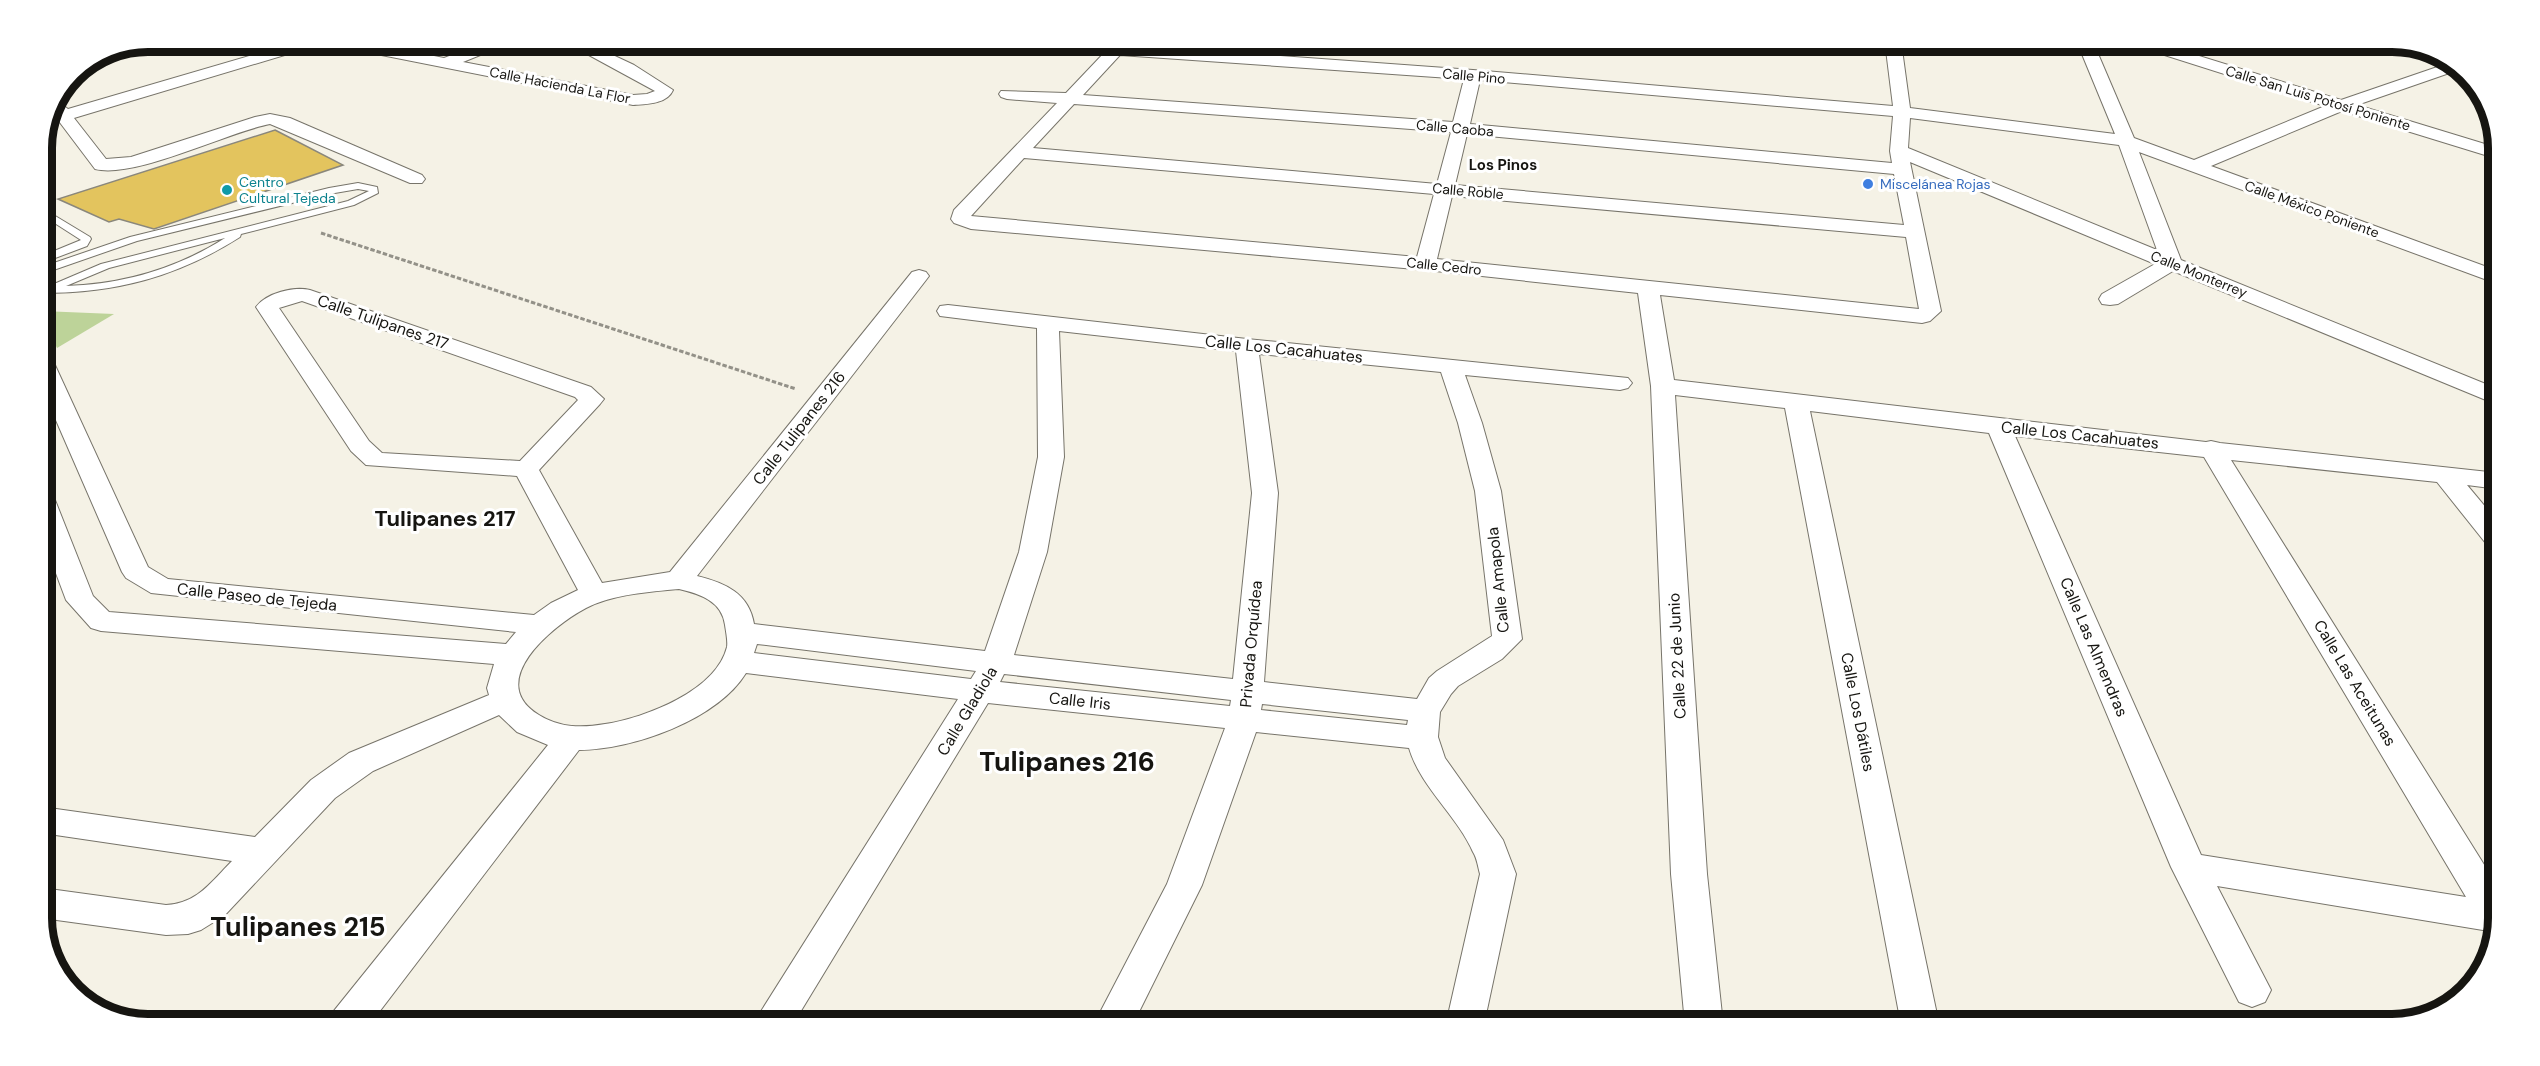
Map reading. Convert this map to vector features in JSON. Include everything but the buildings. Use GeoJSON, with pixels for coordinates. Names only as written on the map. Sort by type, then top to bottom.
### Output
{"type":"FeatureCollection","features":[{"type":"Feature","properties":{"kind":"street"},"geometry":{"type":"LineString","coordinates":[[277,52],[60,112],[101,165],[112,166],[133,162],[270,119],[284,122],[416,179]]}},
{"type":"Feature","properties":{"kind":"street"},"geometry":{"type":"LineString","coordinates":[[390,52],[444,63]]}},
{"type":"Feature","properties":{"kind":"street","name":"Calle Hacienda La Flor"},"geometry":{"type":"LineString","coordinates":[[444,63],[473,52]]}},
{"type":"Feature","properties":{"kind":"street","name":"Calle Hacienda La Flor"},"geometry":{"type":"LineString","coordinates":[[444,63],[633,100],[650,99],[664,93],[664,90],[628,68],[594,52]]}},
{"type":"Feature","properties":{"kind":"street"},"geometry":{"type":"LineString","coordinates":[[1022,152],[1114,52]]}},
{"type":"Feature","properties":{"kind":"street","name":"Calle Pino"},"geometry":{"type":"LineString","coordinates":[[1145,52],[1473,75],[1902,112],[2125,141]]}},
{"type":"Feature","properties":{"kind":"street"},"geometry":{"type":"LineString","coordinates":[[1894,52],[1902,112],[1901,160],[1915,232]]}},
{"type":"Feature","properties":{"kind":"street"},"geometry":{"type":"LineString","coordinates":[[2089,52],[2172,263],[2110,299]]}},
{"type":"Feature","properties":{"kind":"street","name":"Calle San Luis Potosí Poniente"},"geometry":{"type":"LineString","coordinates":[[2170,52],[2487,151]]}},
{"type":"Feature","properties":{"kind":"street"},"geometry":{"type":"LineString","coordinates":[[2196,166],[2341,105],[2445,69]]}},
{"type":"Feature","properties":{"kind":"street"},"geometry":{"type":"LineString","coordinates":[[1426,264],[1443,188],[1462,128],[1473,75]]}},
{"type":"Feature","properties":{"kind":"street","name":"Calle Caoba"},"geometry":{"type":"LineString","coordinates":[[1007,94],[1901,160]]}},
{"type":"Feature","properties":{"kind":"street","name":"Calle México Poniente"},"geometry":{"type":"LineString","coordinates":[[2125,141],[2487,274]]}},
{"type":"Feature","properties":{"kind":"street","name":"Calle Roble"},"geometry":{"type":"LineString","coordinates":[[1022,152],[1915,232]]}},
{"type":"Feature","properties":{"kind":"street","name":"Calle Cedro"},"geometry":{"type":"LineString","coordinates":[[1022,152],[961,214],[960,219],[971,223],[1426,264],[1927,315],[1930,311],[1915,232]]}},
{"type":"Feature","properties":{"kind":"street","name":"Calle Monterrey"},"geometry":{"type":"LineString","coordinates":[[1901,160],[2172,263],[2487,394]]}},
{"type":"Feature","properties":{"kind":"street","name":"Calle Tulipanes 216"},"geometry":{"type":"LineString","coordinates":[[679,580],[919,276]]}},
{"type":"Feature","properties":{"kind":"street","name":"Calle 22 de Junio"},"geometry":{"type":"LineString","coordinates":[[1648,288],[1663,386],[1689,874],[1703,1013]]}},
{"type":"Feature","properties":{"kind":"street","name":"Calle Tulipanes 217"},"geometry":{"type":"LineString","coordinates":[[303,294],[583,392],[592,399],[526,470],[375,460],[360,446],[267,307],[274,301],[303,294]]}},
{"type":"Feature","properties":{"kind":"street","name":"Calle Los Cacahuates"},"geometry":{"type":"LineString","coordinates":[[948,311],[1247,346],[1620,383]]}},
{"type":"Feature","properties":{"kind":"street","name":"Calle Gladiola"},"geometry":{"type":"LineString","coordinates":[[779,1013],[981,691],[996,663],[1033,552],[1051,457],[1048,323]]}},
{"type":"Feature","properties":{"kind":"street","name":"Privada Orquídea"},"geometry":{"type":"LineString","coordinates":[[1119,1013],[1184,885],[1246,704],[1265,493],[1247,346]]}},
{"type":"Feature","properties":{"kind":"street","name":"Calle Amapola"},"geometry":{"type":"LineString","coordinates":[[1423,724],[1440,687],[1452,676],[1488,654],[1507,639],[1488,490],[1470,423],[1450,365]]}},
{"type":"Feature","properties":{"kind":"street","name":"Calle Paseo de Tejeda"},"geometry":{"type":"LineString","coordinates":[[53,385],[136,572],[161,587],[538,625]]}},
{"type":"Feature","properties":{"kind":"street","name":"Calle Los Cacahuates"},"geometry":{"type":"LineString","coordinates":[[1663,386],[1999,427],[2211,448],[2487,480]]}},
{"type":"Feature","properties":{"kind":"street","name":"Calle Los Dátiles"},"geometry":{"type":"LineString","coordinates":[[1796,401],[1918,1013]]}},
{"type":"Feature","properties":{"kind":"street","name":"Calle Las Almendras"},"geometry":{"type":"LineString","coordinates":[[1999,427],[2189,867],[2252,990]]}},
{"type":"Feature","properties":{"kind":"street","name":"Calle Las Aceitunas"},"geometry":{"type":"LineString","coordinates":[[2211,448],[2488,902]]}},
{"type":"Feature","properties":{"kind":"street"},"geometry":{"type":"LineString","coordinates":[[526,470],[595,595]]}},
{"type":"Feature","properties":{"kind":"street"},"geometry":{"type":"LineString","coordinates":[[2446,476],[2487,527]]}},
{"type":"Feature","properties":{"kind":"street"},"geometry":{"type":"LineString","coordinates":[[53,529],[80,600],[101,621],[512,655]]}},
{"type":"Feature","properties":{"kind":"street"},"geometry":{"type":"LineString","coordinates":[[679,580],[704,586],[732,601],[742,647],[719,685],[682,712],[633,732],[570,739],[540,732],[512,713],[507,700],[502,685],[512,655],[538,625],[576,602],[595,595],[621,586],[679,580]]}},
{"type":"Feature","properties":{"kind":"street","name":"Calle Iris"},"geometry":{"type":"LineString","coordinates":[[742,647],[996,663],[1246,704],[1423,724]]}},
{"type":"Feature","properties":{"kind":"street","name":"Calle Iris"},"geometry":{"type":"LineString","coordinates":[[742,647],[981,691],[1246,704]]}},
{"type":"Feature","properties":{"kind":"street"},"geometry":{"type":"LineString","coordinates":[[53,905],[166,920],[188,919],[212,905],[323,789],[361,762],[507,700]]}},
{"type":"Feature","properties":{"kind":"street"},"geometry":{"type":"LineString","coordinates":[[1423,724],[1426,758],[1441,782],[1475,823],[1492,848],[1497,861],[1498,874],[1467,1013]]}},
{"type":"Feature","properties":{"kind":"street"},"geometry":{"type":"LineString","coordinates":[[356,1013],[570,739]]}},
{"type":"Feature","properties":{"kind":"street"},"geometry":{"type":"LineString","coordinates":[[53,822],[263,852]]}},
{"type":"Feature","properties":{"kind":"street"},"geometry":{"type":"LineString","coordinates":[[2189,867],[2488,916]]}},
{"type":"Feature","properties":{"kind":"lane"},"geometry":{"type":"LineString","coordinates":[[53,267],[134,239],[337,189],[358,186],[374,189],[366,199],[105,266],[53,287]]}},
{"type":"Feature","properties":{"kind":"lane"},"geometry":{"type":"LineString","coordinates":[[53,218],[86,239],[83,244],[53,256]]}},
{"type":"Feature","properties":{"kind":"lane"},"geometry":{"type":"LineString","coordinates":[[53,290],[98,289],[152,277],[196,259],[247,229]]}},
{"type":"Feature","properties":{"kind":"path"},"geometry":{"type":"LineString","coordinates":[[317,231],[822,398]]}},
{"type":"Feature","properties":{"kind":"green space"},"geometry":{"type":"Polygon","coordinates":[[[53,311],[114,314],[57,348],[53,340],[53,311]]]}},
{"type":"Feature","properties":{"kind":"place","name":"Miscelánea Rojas"},"geometry":{"type":"Point","coordinates":[1868,184]}},
{"type":"Feature","properties":{"kind":"place","name":"Centro Cultural Tejeda"},"geometry":{"type":"Point","coordinates":[227,190]}},
{"type":"Feature","properties":{"kind":"district","name":"Los Pinos"},"geometry":{"type":"Point","coordinates":[1503,165]}},
{"type":"Feature","properties":{"kind":"district","name":"Tulipanes 217"},"geometry":{"type":"Point","coordinates":[445,518]}},
{"type":"Feature","properties":{"kind":"district","name":"Tulipanes 216"},"geometry":{"type":"Point","coordinates":[1067,761]}},
{"type":"Feature","properties":{"kind":"district","name":"Tulipanes 215"},"geometry":{"type":"Point","coordinates":[298,926]}}]}
